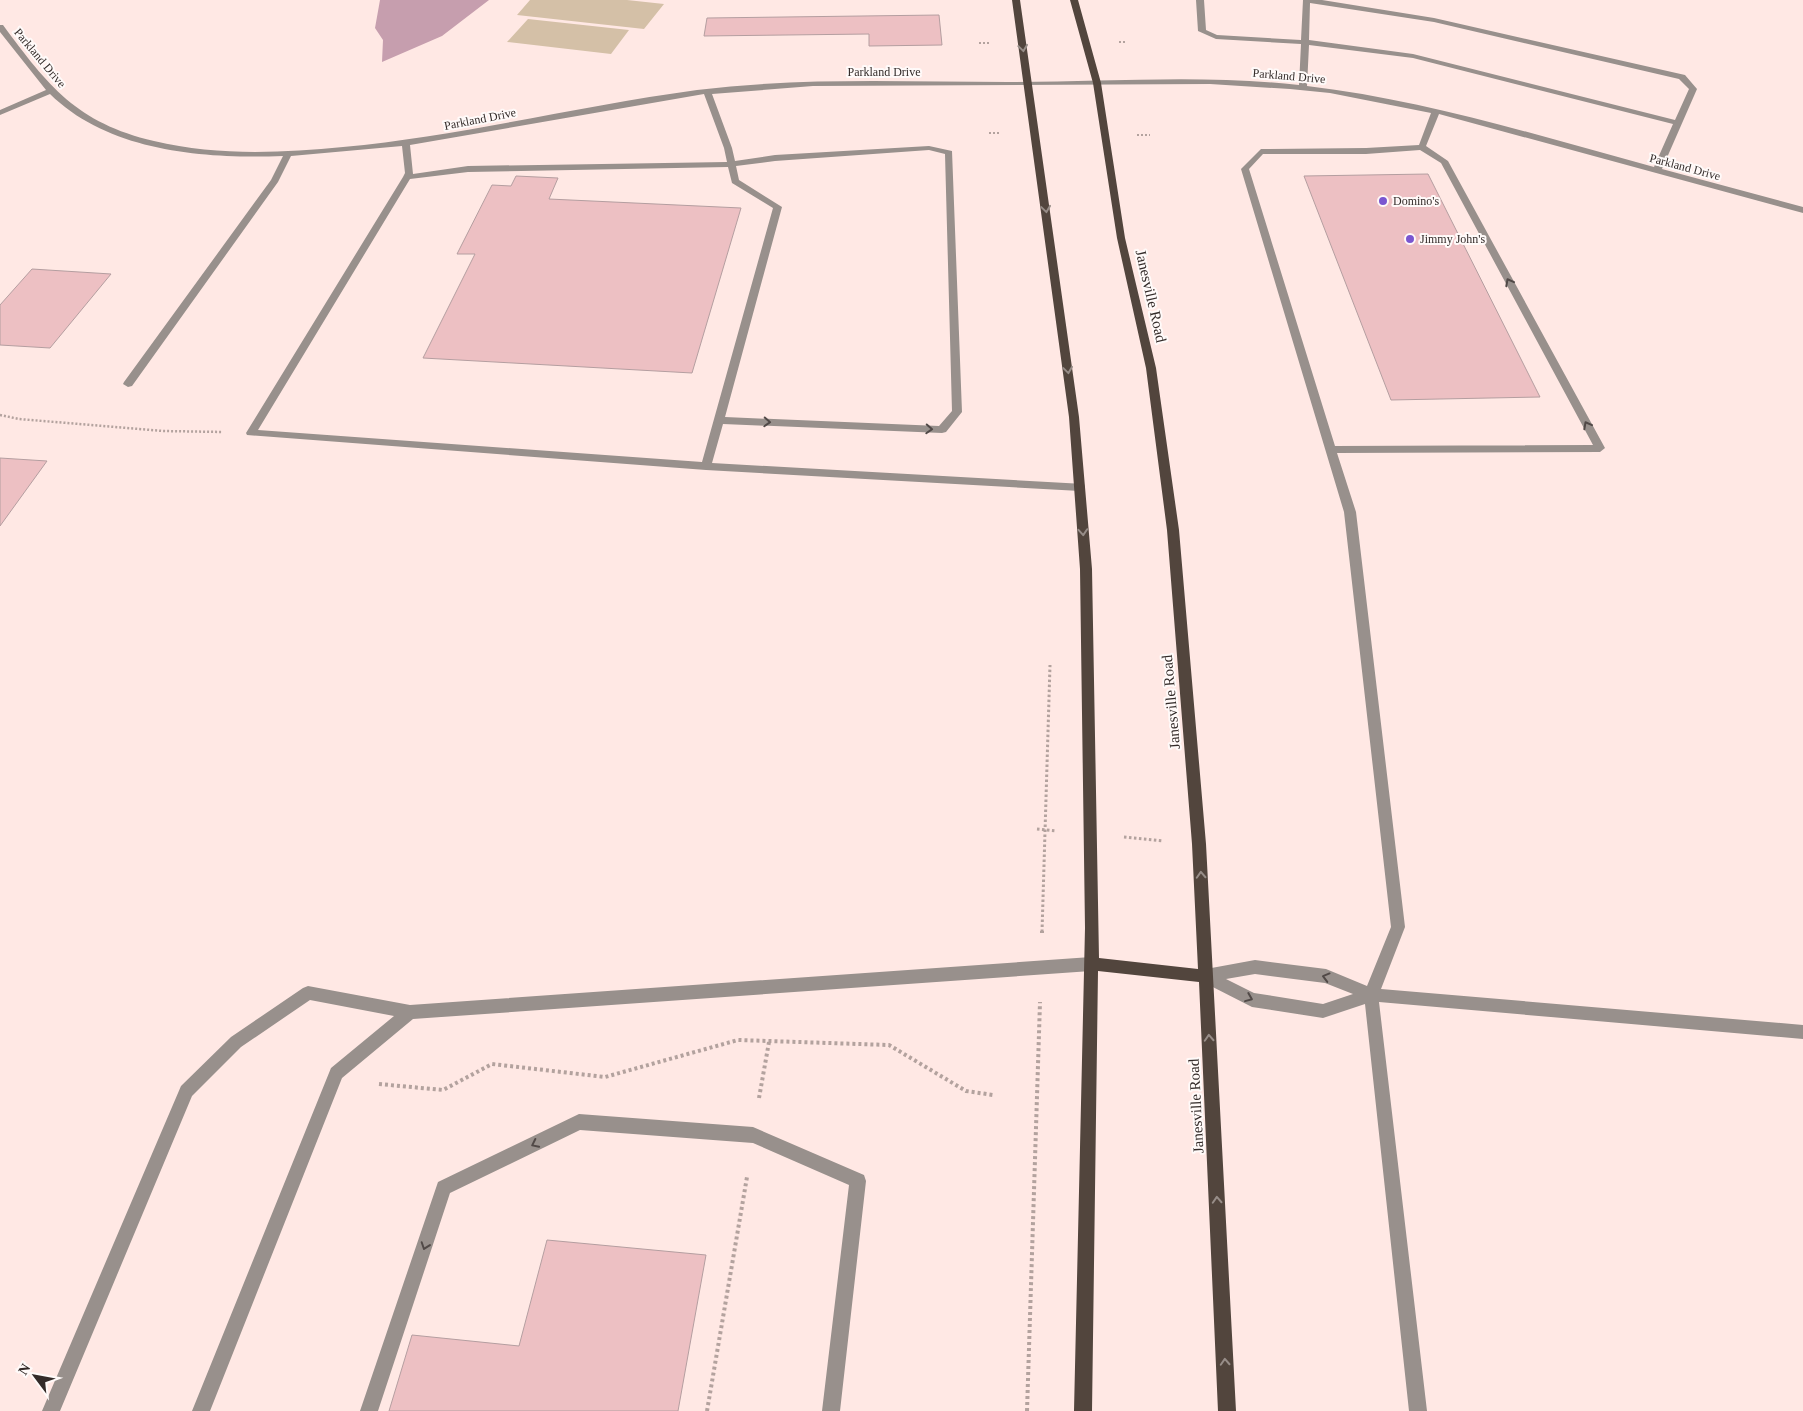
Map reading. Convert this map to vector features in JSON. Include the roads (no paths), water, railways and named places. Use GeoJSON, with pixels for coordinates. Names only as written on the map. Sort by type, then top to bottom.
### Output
{"type":"FeatureCollection","features":[{"type":"Feature","properties":{"kind":"main road"},"geometry":{"type":"LineString","coordinates":[[1016,0],[1074,417],[1086,569],[1091,964],[1083,1411]]}},
{"type":"Feature","properties":{"kind":"main road","name":"Janesville Road"},"geometry":{"type":"LineString","coordinates":[[1074,0],[1096,83],[1121,238],[1150,368],[1173,530],[1199,844],[1227,1411]]}},
{"type":"Feature","properties":{"kind":"main road"},"geometry":{"type":"LineString","coordinates":[[1091,964],[1206,976]]}},
{"type":"Feature","properties":{"kind":"street"},"geometry":{"type":"LineString","coordinates":[[1200,0],[1202,30],[1216,37],[1304,42],[1413,56],[1678,123]]}},
{"type":"Feature","properties":{"kind":"street"},"geometry":{"type":"LineString","coordinates":[[1303,88],[1307,0],[1434,20],[1682,77],[1693,90],[1657,170]]}},
{"type":"Feature","properties":{"kind":"street","name":"Parkland Drive"},"geometry":{"type":"LineString","coordinates":[[0,27],[50,91],[71,109],[98,124],[141,140],[166,146],[221,154],[288,154],[367,148],[406,143],[594,109],[707,92],[816,83],[1028,84],[1165,80],[1261,83],[1397,102],[1436,111],[1803,210]]}},
{"type":"Feature","properties":{"kind":"street"},"geometry":{"type":"LineString","coordinates":[[0,113],[50,91]]}},
{"type":"Feature","properties":{"kind":"street"},"geometry":{"type":"LineString","coordinates":[[706,466],[778,207],[736,181],[733,164],[707,92]]}},
{"type":"Feature","properties":{"kind":"street"},"geometry":{"type":"LineString","coordinates":[[1422,147],[1436,111]]}},
{"type":"Feature","properties":{"kind":"street"},"geometry":{"type":"LineString","coordinates":[[406,143],[409,172],[407,177],[251,433],[706,466],[1080,487]]}},
{"type":"Feature","properties":{"kind":"street"},"geometry":{"type":"LineString","coordinates":[[1331,450],[1600,448],[1444,161],[1422,147],[1366,151],[1261,152],[1245,169],[1331,450],[1350,512],[1398,927],[1371,995],[1418,1411]]}},
{"type":"Feature","properties":{"kind":"street"},"geometry":{"type":"LineString","coordinates":[[407,177],[468,169],[733,164],[775,158],[929,148],[949,153],[957,412],[942,430],[718,420]]}},
{"type":"Feature","properties":{"kind":"street"},"geometry":{"type":"LineString","coordinates":[[128,384],[275,180],[288,154]]}},
{"type":"Feature","properties":{"kind":"street"},"geometry":{"type":"LineString","coordinates":[[51,1411],[186,1092],[236,1042],[308,992],[410,1012],[1091,964]]}},
{"type":"Feature","properties":{"kind":"street"},"geometry":{"type":"LineString","coordinates":[[1206,976],[1255,968],[1326,976],[1371,995],[1803,1032]]}},
{"type":"Feature","properties":{"kind":"street"},"geometry":{"type":"LineString","coordinates":[[1206,976],[1252,1000],[1323,1011],[1371,995]]}},
{"type":"Feature","properties":{"kind":"street"},"geometry":{"type":"LineString","coordinates":[[201,1411],[336,1073],[410,1012]]}},
{"type":"Feature","properties":{"kind":"street"},"geometry":{"type":"LineString","coordinates":[[369,1411],[444,1188],[579,1122],[753,1135],[858,1181],[831,1411]]}},
{"type":"Feature","properties":{"kind":"place","name":"Domino's"},"geometry":{"type":"Point","coordinates":[1383,201]}},
{"type":"Feature","properties":{"kind":"place","name":"Jimmy John's"},"geometry":{"type":"Point","coordinates":[1410,239]}}]}
